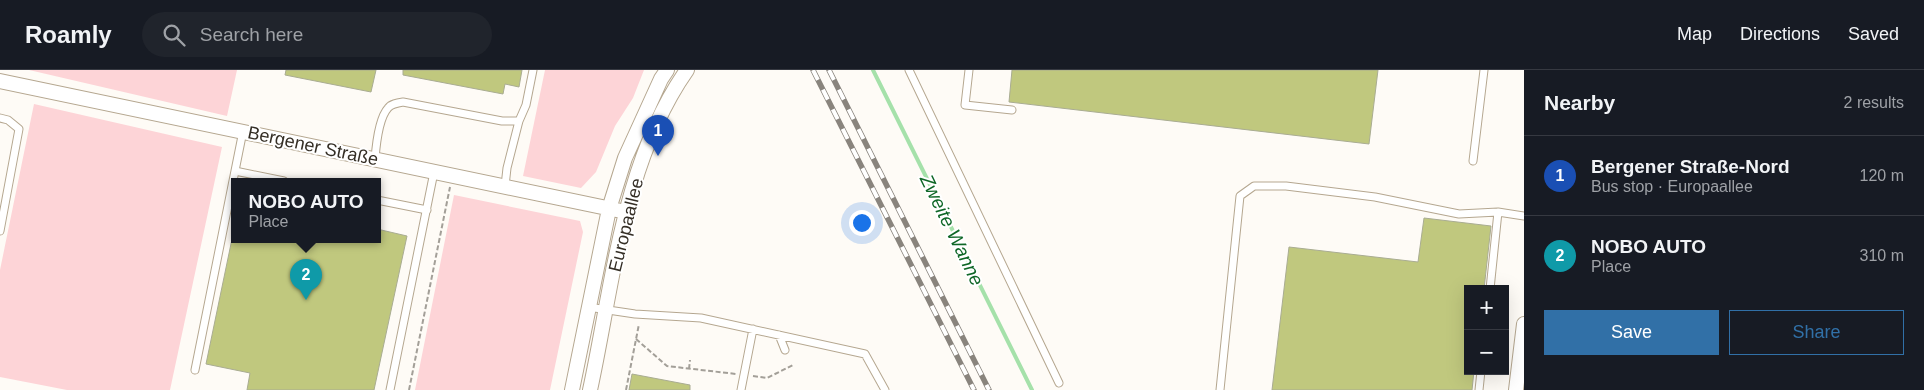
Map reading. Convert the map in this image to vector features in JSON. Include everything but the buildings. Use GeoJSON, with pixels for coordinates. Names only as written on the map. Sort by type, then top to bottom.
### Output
{"type":"FeatureCollection","features":[{"type":"Feature","properties":{"kind":"street","name":"Europaallee"},"geometry":{"type":"LineString","coordinates":[[572,390],[609,209],[624,158],[667,70]]}},
{"type":"Feature","properties":{"kind":"street","name":"Europaallee"},"geometry":{"type":"LineString","coordinates":[[590,390],[626,212],[648,144],[674,89],[687,70]]}},
{"type":"Feature","properties":{"kind":"street","name":"Bergener Straße"},"geometry":{"type":"LineString","coordinates":[[0,81],[626,212]]}},
{"type":"Feature","properties":{"kind":"street"},"geometry":{"type":"LineString","coordinates":[[1516,390],[1524,324]]}},
{"type":"Feature","properties":{"kind":"lane"},"geometry":{"type":"LineString","coordinates":[[505,186],[507,168],[519,121],[526,105],[533,70]]}},
{"type":"Feature","properties":{"kind":"lane"},"geometry":{"type":"LineString","coordinates":[[909,70],[1059,384]]}},
{"type":"Feature","properties":{"kind":"lane"},"geometry":{"type":"LineString","coordinates":[[969,70],[965,105],[1012,110]]}},
{"type":"Feature","properties":{"kind":"lane"},"geometry":{"type":"LineString","coordinates":[[1473,161],[1484,70]]}},
{"type":"Feature","properties":{"kind":"lane"},"geometry":{"type":"LineString","coordinates":[[375,159],[376,143],[384,114],[388,107],[395,104],[403,102],[502,121],[519,121]]}},
{"type":"Feature","properties":{"kind":"lane"},"geometry":{"type":"LineString","coordinates":[[0,118],[8,120],[19,129],[0,231]]}},
{"type":"Feature","properties":{"kind":"lane"},"geometry":{"type":"LineString","coordinates":[[234,178],[243,131]]}},
{"type":"Feature","properties":{"kind":"lane"},"geometry":{"type":"LineString","coordinates":[[235,171],[269,178]]}},
{"type":"Feature","properties":{"kind":"lane"},"geometry":{"type":"LineString","coordinates":[[390,390],[434,171]]}},
{"type":"Feature","properties":{"kind":"lane"},"geometry":{"type":"LineString","coordinates":[[1220,390],[1240,196],[1254,186],[1286,186],[1375,198],[1459,214],[1498,212],[1524,216]]}},
{"type":"Feature","properties":{"kind":"lane"},"geometry":{"type":"LineString","coordinates":[[195,370],[231,191]]}},
{"type":"Feature","properties":{"kind":"lane"},"geometry":{"type":"LineString","coordinates":[[381,201],[426,210]]}},
{"type":"Feature","properties":{"kind":"lane"},"geometry":{"type":"LineString","coordinates":[[1490,285],[1498,212]]}},
{"type":"Feature","properties":{"kind":"lane"},"geometry":{"type":"LineString","coordinates":[[588,307],[641,315],[701,318],[865,354],[884,390]]}},
{"type":"Feature","properties":{"kind":"lane"},"geometry":{"type":"LineString","coordinates":[[741,390],[753,329]]}},
{"type":"Feature","properties":{"kind":"lane"},"geometry":{"type":"LineString","coordinates":[[779,335],[785,350]]}},
{"type":"Feature","properties":{"kind":"lane"},"geometry":{"type":"LineString","coordinates":[[582,339],[600,344]]}},
{"type":"Feature","properties":{"kind":"lane"},"geometry":{"type":"LineString","coordinates":[[1479,390],[1481,375]]}},
{"type":"Feature","properties":{"kind":"path"},"geometry":{"type":"LineString","coordinates":[[409,390],[453,175]]}},
{"type":"Feature","properties":{"kind":"path"},"geometry":{"type":"LineString","coordinates":[[626,390],[641,315]]}},
{"type":"Feature","properties":{"kind":"path"},"geometry":{"type":"LineString","coordinates":[[636,339],[667,366],[767,378],[793,365]]}},
{"type":"Feature","properties":{"kind":"path"},"geometry":{"type":"LineString","coordinates":[[689,368],[690,360]]}},
{"type":"Feature","properties":{"kind":"shaded area"},"geometry":{"type":"Polygon","coordinates":[[[29,70],[237,70],[227,116],[29,70]]]}},
{"type":"Feature","properties":{"kind":"shaded area"},"geometry":{"type":"Polygon","coordinates":[[[545,70],[644,70],[633,98],[615,126],[596,172],[581,188],[523,176],[545,70]]]}},
{"type":"Feature","properties":{"kind":"shaded area"},"geometry":{"type":"Polygon","coordinates":[[[34,104],[222,147],[170,390],[67,390],[0,377],[0,270],[34,104]]]}},
{"type":"Feature","properties":{"kind":"shaded area"},"geometry":{"type":"Polygon","coordinates":[[[454,195],[580,221],[583,232],[550,390],[415,390],[454,195]]]}},
{"type":"Feature","properties":{"kind":"waterway","name":"Zweite Wanne"},"geometry":{"type":"LineString","coordinates":[[873,70],[1032,390]]}},
{"type":"Feature","properties":{"kind":"railway"},"geometry":{"type":"LineString","coordinates":[[813,70],[974,390]]}},
{"type":"Feature","properties":{"kind":"railway"},"geometry":{"type":"LineString","coordinates":[[829,70],[989,390]]}},
{"type":"Feature","properties":{"kind":"place","name":"Bergener Straße-Nord"},"geometry":{"type":"Point","coordinates":[658,156]}},
{"type":"Feature","properties":{"kind":"place","name":"NOBO AUTO"},"geometry":{"type":"Point","coordinates":[306,300]}}]}
